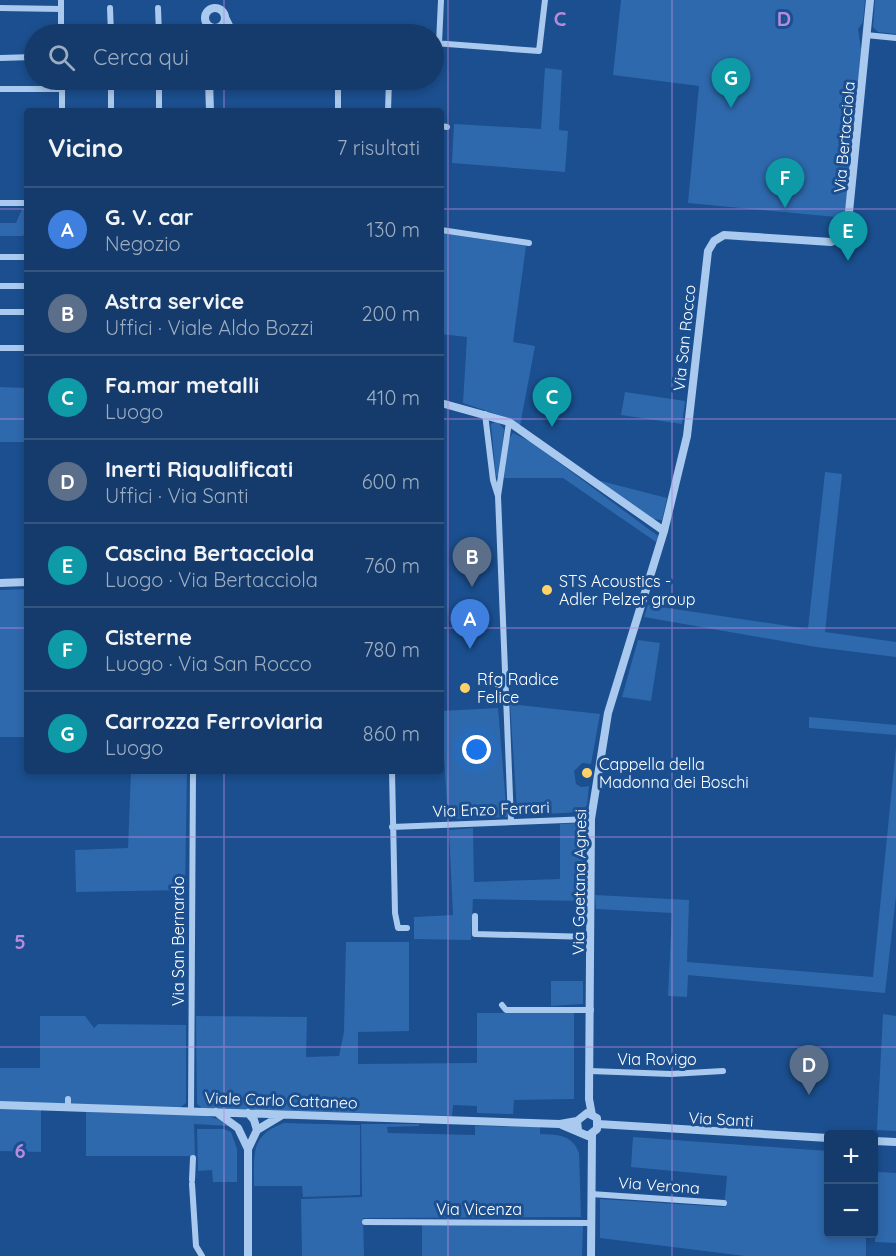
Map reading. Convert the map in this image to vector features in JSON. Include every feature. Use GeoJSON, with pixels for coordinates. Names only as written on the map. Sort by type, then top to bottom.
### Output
{"type":"FeatureCollection","features":[{"type":"Feature","properties":{"kind":"street"},"geometry":{"type":"LineString","coordinates":[[61,0],[61,24]]}},
{"type":"Feature","properties":{"kind":"street"},"geometry":{"type":"LineString","coordinates":[[208,0],[225,15],[226,24]]}},
{"type":"Feature","properties":{"kind":"street"},"geometry":{"type":"LineString","coordinates":[[207,24],[208,0]]}},
{"type":"Feature","properties":{"kind":"street"},"geometry":{"type":"LineString","coordinates":[[438,24],[441,0]]}},
{"type":"Feature","properties":{"kind":"street"},"geometry":{"type":"LineString","coordinates":[[444,44],[539,51],[545,0]]}},
{"type":"Feature","properties":{"kind":"street","name":"Via Bertacciola"},"geometry":{"type":"LineString","coordinates":[[806,240],[833,242],[842,238],[849,229],[870,0]]}},
{"type":"Feature","properties":{"kind":"street"},"geometry":{"type":"LineString","coordinates":[[0,8],[61,9]]}},
{"type":"Feature","properties":{"kind":"street"},"geometry":{"type":"LineString","coordinates":[[110,8],[111,24]]}},
{"type":"Feature","properties":{"kind":"street"},"geometry":{"type":"LineString","coordinates":[[158,8],[159,24]]}},
{"type":"Feature","properties":{"kind":"street"},"geometry":{"type":"LineString","coordinates":[[206,14],[212,8],[218,8]]}},
{"type":"Feature","properties":{"kind":"street"},"geometry":{"type":"LineString","coordinates":[[866,36],[896,38]]}},
{"type":"Feature","properties":{"kind":"street"},"geometry":{"type":"LineString","coordinates":[[0,58],[24,57]]}},
{"type":"Feature","properties":{"kind":"street"},"geometry":{"type":"LineString","coordinates":[[0,90],[24,90]]}},
{"type":"Feature","properties":{"kind":"street"},"geometry":{"type":"LineString","coordinates":[[62,90],[62,108]]}},
{"type":"Feature","properties":{"kind":"street"},"geometry":{"type":"LineString","coordinates":[[111,90],[111,108]]}},
{"type":"Feature","properties":{"kind":"street"},"geometry":{"type":"LineString","coordinates":[[159,90],[159,108]]}},
{"type":"Feature","properties":{"kind":"street"},"geometry":{"type":"LineString","coordinates":[[209,90],[210,108]]}},
{"type":"Feature","properties":{"kind":"street"},"geometry":{"type":"LineString","coordinates":[[338,90],[338,108]]}},
{"type":"Feature","properties":{"kind":"street"},"geometry":{"type":"LineString","coordinates":[[388,108],[389,90]]}},
{"type":"Feature","properties":{"kind":"street"},"geometry":{"type":"LineString","coordinates":[[0,203],[24,203]]}},
{"type":"Feature","properties":{"kind":"street"},"geometry":{"type":"LineString","coordinates":[[444,230],[529,243]]}},
{"type":"Feature","properties":{"kind":"street","name":"Via San Rocco"},"geometry":{"type":"LineString","coordinates":[[664,531],[687,436],[706,261],[710,245],[717,238],[727,235],[806,240]]}},
{"type":"Feature","properties":{"kind":"street"},"geometry":{"type":"LineString","coordinates":[[0,257],[24,257]]}},
{"type":"Feature","properties":{"kind":"street"},"geometry":{"type":"LineString","coordinates":[[0,286],[24,286]]}},
{"type":"Feature","properties":{"kind":"street"},"geometry":{"type":"LineString","coordinates":[[0,312],[24,312]]}},
{"type":"Feature","properties":{"kind":"street"},"geometry":{"type":"LineString","coordinates":[[0,348],[24,348]]}},
{"type":"Feature","properties":{"kind":"street"},"geometry":{"type":"LineString","coordinates":[[444,404],[509,422],[664,531]]}},
{"type":"Feature","properties":{"kind":"street"},"geometry":{"type":"LineString","coordinates":[[485,414],[493,480],[498,496]]}},
{"type":"Feature","properties":{"kind":"street"},"geometry":{"type":"LineString","coordinates":[[509,422],[498,496],[511,821]]}},
{"type":"Feature","properties":{"kind":"street","name":"Via Gaetana Agnesi"},"geometry":{"type":"LineString","coordinates":[[592,1115],[590,1099],[591,819],[608,713],[664,531]]}},
{"type":"Feature","properties":{"kind":"street"},"geometry":{"type":"LineString","coordinates":[[0,583],[24,582]]}},
{"type":"Feature","properties":{"kind":"street","name":"Via San Bernardo"},"geometry":{"type":"LineString","coordinates":[[191,1111],[193,774]]}},
{"type":"Feature","properties":{"kind":"street"},"geometry":{"type":"LineString","coordinates":[[392,774],[394,913],[398,928],[407,928]]}},
{"type":"Feature","properties":{"kind":"street","name":"Via Enzo Ferrari"},"geometry":{"type":"LineString","coordinates":[[393,827],[591,819]]}},
{"type":"Feature","properties":{"kind":"street"},"geometry":{"type":"LineString","coordinates":[[475,916],[475,934],[591,937]]}},
{"type":"Feature","properties":{"kind":"street"},"geometry":{"type":"LineString","coordinates":[[502,1005],[506,1010],[591,1010]]}},
{"type":"Feature","properties":{"kind":"street","name":"Via Rovigo"},"geometry":{"type":"LineString","coordinates":[[590,1071],[671,1074],[723,1071]]}},
{"type":"Feature","properties":{"kind":"street"},"geometry":{"type":"LineString","coordinates":[[68,1099],[68,1108]]}},
{"type":"Feature","properties":{"kind":"street","name":"Via Gaetana Agnesi"},"geometry":{"type":"LineString","coordinates":[[579,1118],[590,1099]]}},
{"type":"Feature","properties":{"kind":"street","name":"Viale Carlo Cattaneo"},"geometry":{"type":"LineString","coordinates":[[0,1105],[560,1124],[590,1131]]}},
{"type":"Feature","properties":{"kind":"street"},"geometry":{"type":"LineString","coordinates":[[216,1112],[238,1128],[248,1149]]}},
{"type":"Feature","properties":{"kind":"street"},"geometry":{"type":"LineString","coordinates":[[238,1128],[248,1113],[254,1120],[257,1130]]}},
{"type":"Feature","properties":{"kind":"street"},"geometry":{"type":"LineString","coordinates":[[248,1256],[248,1149],[257,1130],[283,1114]]}},
{"type":"Feature","properties":{"kind":"street"},"geometry":{"type":"LineString","coordinates":[[591,1256],[590,1131],[592,1115]]}},
{"type":"Feature","properties":{"kind":"street","name":"Viale Carlo Cattaneo"},"geometry":{"type":"LineString","coordinates":[[560,1124],[592,1115]]}},
{"type":"Feature","properties":{"kind":"street"},"geometry":{"type":"LineString","coordinates":[[579,1118],[590,1131]]}},
{"type":"Feature","properties":{"kind":"street","name":"Via Santi"},"geometry":{"type":"LineString","coordinates":[[590,1131],[613,1127],[824,1138]]}},
{"type":"Feature","properties":{"kind":"street"},"geometry":{"type":"LineString","coordinates":[[878,1141],[896,1142]]}},
{"type":"Feature","properties":{"kind":"street"},"geometry":{"type":"LineString","coordinates":[[193,1158],[192,1182],[196,1246],[202,1256]]}},
{"type":"Feature","properties":{"kind":"street","name":"Via Verona"},"geometry":{"type":"LineString","coordinates":[[591,1194],[724,1203]]}},
{"type":"Feature","properties":{"kind":"street","name":"Via Vicenza"},"geometry":{"type":"LineString","coordinates":[[365,1222],[592,1223]]}},
{"type":"Feature","properties":{"kind":"shaded area"},"geometry":{"type":"Polygon","coordinates":[[[621,0],[865,0],[863,22],[858,29],[861,49],[847,218],[688,203],[699,86],[613,75],[621,0]]]}},
{"type":"Feature","properties":{"kind":"shaded area"},"geometry":{"type":"Polygon","coordinates":[[[875,0],[896,0],[896,34],[878,32],[873,27],[875,0]]]}},
{"type":"Feature","properties":{"kind":"shaded area"},"geometry":{"type":"Polygon","coordinates":[[[545,68],[562,70],[559,130],[568,131],[565,172],[452,163],[454,124],[541,129],[545,68]]]}},
{"type":"Feature","properties":{"kind":"shaded area"},"geometry":{"type":"Polygon","coordinates":[[[24,209],[23,236],[0,236],[0,223],[16,223],[24,209]]]}},
{"type":"Feature","properties":{"kind":"shaded area"},"geometry":{"type":"Polygon","coordinates":[[[444,233],[526,246],[513,342],[535,346],[520,426],[505,417],[463,403],[467,337],[444,334],[444,233]]]}},
{"type":"Feature","properties":{"kind":"shaded area"},"geometry":{"type":"Polygon","coordinates":[[[0,387],[24,388],[24,442],[0,442],[0,387]]]}},
{"type":"Feature","properties":{"kind":"shaded area"},"geometry":{"type":"Polygon","coordinates":[[[625,392],[685,401],[682,424],[621,415],[625,392]]]}},
{"type":"Feature","properties":{"kind":"shaded area"},"geometry":{"type":"Polygon","coordinates":[[[497,421],[504,429],[500,474],[496,477],[491,424],[497,421]]]}},
{"type":"Feature","properties":{"kind":"shaded area"},"geometry":{"type":"Polygon","coordinates":[[[513,433],[531,442],[658,536],[656,542],[563,478],[504,478],[509,439],[513,433]]]}},
{"type":"Feature","properties":{"kind":"shaded area"},"geometry":{"type":"Polygon","coordinates":[[[825,472],[842,474],[825,632],[896,642],[896,657],[816,647],[644,617],[648,605],[808,629],[825,472]]]}},
{"type":"Feature","properties":{"kind":"shaded area"},"geometry":{"type":"Polygon","coordinates":[[[597,480],[667,498],[662,520],[652,519],[597,480]]]}},
{"type":"Feature","properties":{"kind":"shaded area"},"geometry":{"type":"Polygon","coordinates":[[[24,589],[24,737],[0,737],[0,590],[24,589]]]}},
{"type":"Feature","properties":{"kind":"shaded area"},"geometry":{"type":"Polygon","coordinates":[[[638,640],[660,643],[651,701],[622,697],[638,640]]]}},
{"type":"Feature","properties":{"kind":"shaded area"},"geometry":{"type":"Polygon","coordinates":[[[510,704],[600,714],[591,764],[582,763],[574,771],[576,784],[581,787],[589,786],[587,805],[581,812],[521,815],[517,810],[510,704]]]}},
{"type":"Feature","properties":{"kind":"shaded area"},"geometry":{"type":"Polygon","coordinates":[[[498,708],[507,817],[448,819],[444,711],[498,708]]]}},
{"type":"Feature","properties":{"kind":"shaded area"},"geometry":{"type":"Polygon","coordinates":[[[809,717],[896,725],[896,735],[809,728],[809,717]]]}},
{"type":"Feature","properties":{"kind":"shaded area"},"geometry":{"type":"Polygon","coordinates":[[[896,747],[896,896],[885,993],[688,975],[687,997],[668,996],[672,913],[596,909],[595,895],[689,900],[687,962],[873,977],[896,747]]]}},
{"type":"Feature","properties":{"kind":"shaded area"},"geometry":{"type":"Polygon","coordinates":[[[131,774],[187,774],[185,890],[76,892],[75,850],[128,848],[131,774]]]}},
{"type":"Feature","properties":{"kind":"shaded area"},"geometry":{"type":"Polygon","coordinates":[[[583,823],[583,901],[473,899],[471,940],[414,939],[414,917],[453,915],[449,830],[473,828],[474,882],[560,879],[560,824],[583,823]]]}},
{"type":"Feature","properties":{"kind":"shaded area"},"geometry":{"type":"Polygon","coordinates":[[[346,942],[409,942],[409,1031],[358,1032],[358,1064],[477,1063],[477,1013],[574,1013],[574,1099],[514,1100],[513,1114],[477,1113],[477,1106],[453,1105],[452,1116],[202,1108],[197,1104],[196,1016],[307,1017],[306,1057],[339,1056],[344,1032],[346,942]]]}},
{"type":"Feature","properties":{"kind":"shaded area"},"geometry":{"type":"Polygon","coordinates":[[[551,981],[583,981],[583,1004],[551,1006],[551,981]]]}},
{"type":"Feature","properties":{"kind":"shaded area"},"geometry":{"type":"Polygon","coordinates":[[[883,1014],[896,1016],[896,1131],[877,1130],[883,1014]]]}},
{"type":"Feature","properties":{"kind":"shaded area"},"geometry":{"type":"Polygon","coordinates":[[[40,1016],[85,1016],[94,1028],[98,1024],[186,1025],[186,1103],[179,1108],[0,1102],[0,1068],[40,1068],[40,1016]]]}},
{"type":"Feature","properties":{"kind":"shaded area"},"geometry":{"type":"Polygon","coordinates":[[[0,1108],[41,1110],[41,1152],[0,1151],[0,1108]]]}},
{"type":"Feature","properties":{"kind":"shaded area"},"geometry":{"type":"Polygon","coordinates":[[[86,1112],[204,1115],[221,1120],[229,1126],[194,1124],[195,1156],[86,1156],[86,1112]]]}},
{"type":"Feature","properties":{"kind":"shaded area"},"geometry":{"type":"Polygon","coordinates":[[[284,1123],[360,1125],[360,1195],[303,1197],[302,1186],[254,1186],[256,1147],[265,1134],[284,1123]]]}},
{"type":"Feature","properties":{"kind":"shaded area"},"geometry":{"type":"Polygon","coordinates":[[[361,1124],[419,1124],[419,1126],[387,1127],[388,1133],[475,1135],[475,1126],[540,1127],[540,1134],[564,1137],[572,1142],[579,1153],[581,1217],[363,1218],[364,1256],[302,1256],[301,1199],[362,1197],[361,1124]]]}},
{"type":"Feature","properties":{"kind":"shaded area"},"geometry":{"type":"Polygon","coordinates":[[[197,1129],[224,1129],[231,1132],[237,1149],[237,1182],[213,1182],[212,1170],[198,1171],[197,1129]]]}},
{"type":"Feature","properties":{"kind":"shaded area"},"geometry":{"type":"Polygon","coordinates":[[[633,1137],[824,1151],[824,1238],[866,1238],[866,1256],[745,1256],[600,1238],[600,1199],[724,1207],[727,1176],[631,1167],[633,1137]]]}},
{"type":"Feature","properties":{"kind":"shaded area"},"geometry":{"type":"Polygon","coordinates":[[[878,1172],[896,1173],[896,1243],[875,1242],[875,1238],[878,1238],[878,1172]]]}},
{"type":"Feature","properties":{"kind":"shaded area"},"geometry":{"type":"Polygon","coordinates":[[[422,1225],[583,1225],[582,1256],[422,1256],[422,1225]]]}},
{"type":"Feature","properties":{"kind":"place","name":"Carrozza Ferroviaria"},"geometry":{"type":"Point","coordinates":[731,108]}},
{"type":"Feature","properties":{"kind":"place","name":"Cisterne"},"geometry":{"type":"Point","coordinates":[785,208]}},
{"type":"Feature","properties":{"kind":"place","name":"Cascina Bertacciola"},"geometry":{"type":"Point","coordinates":[848,261]}},
{"type":"Feature","properties":{"kind":"place","name":"Fa.mar metalli"},"geometry":{"type":"Point","coordinates":[552,427]}},
{"type":"Feature","properties":{"kind":"place","name":"Astra service"},"geometry":{"type":"Point","coordinates":[472,587]}},
{"type":"Feature","properties":{"kind":"place","name":"STS Acoustics - Adler Pelzer group"},"geometry":{"type":"Point","coordinates":[547,590]}},
{"type":"Feature","properties":{"kind":"place","name":"G. V. car"},"geometry":{"type":"Point","coordinates":[470,649]}},
{"type":"Feature","properties":{"kind":"place","name":"Rfg Radice Felice"},"geometry":{"type":"Point","coordinates":[465,688]}},
{"type":"Feature","properties":{"kind":"place","name":"Cappella della Madonna dei Boschi"},"geometry":{"type":"Point","coordinates":[587,773]}},
{"type":"Feature","properties":{"kind":"place","name":"Inerti Riqualificati"},"geometry":{"type":"Point","coordinates":[809,1095]}}]}
